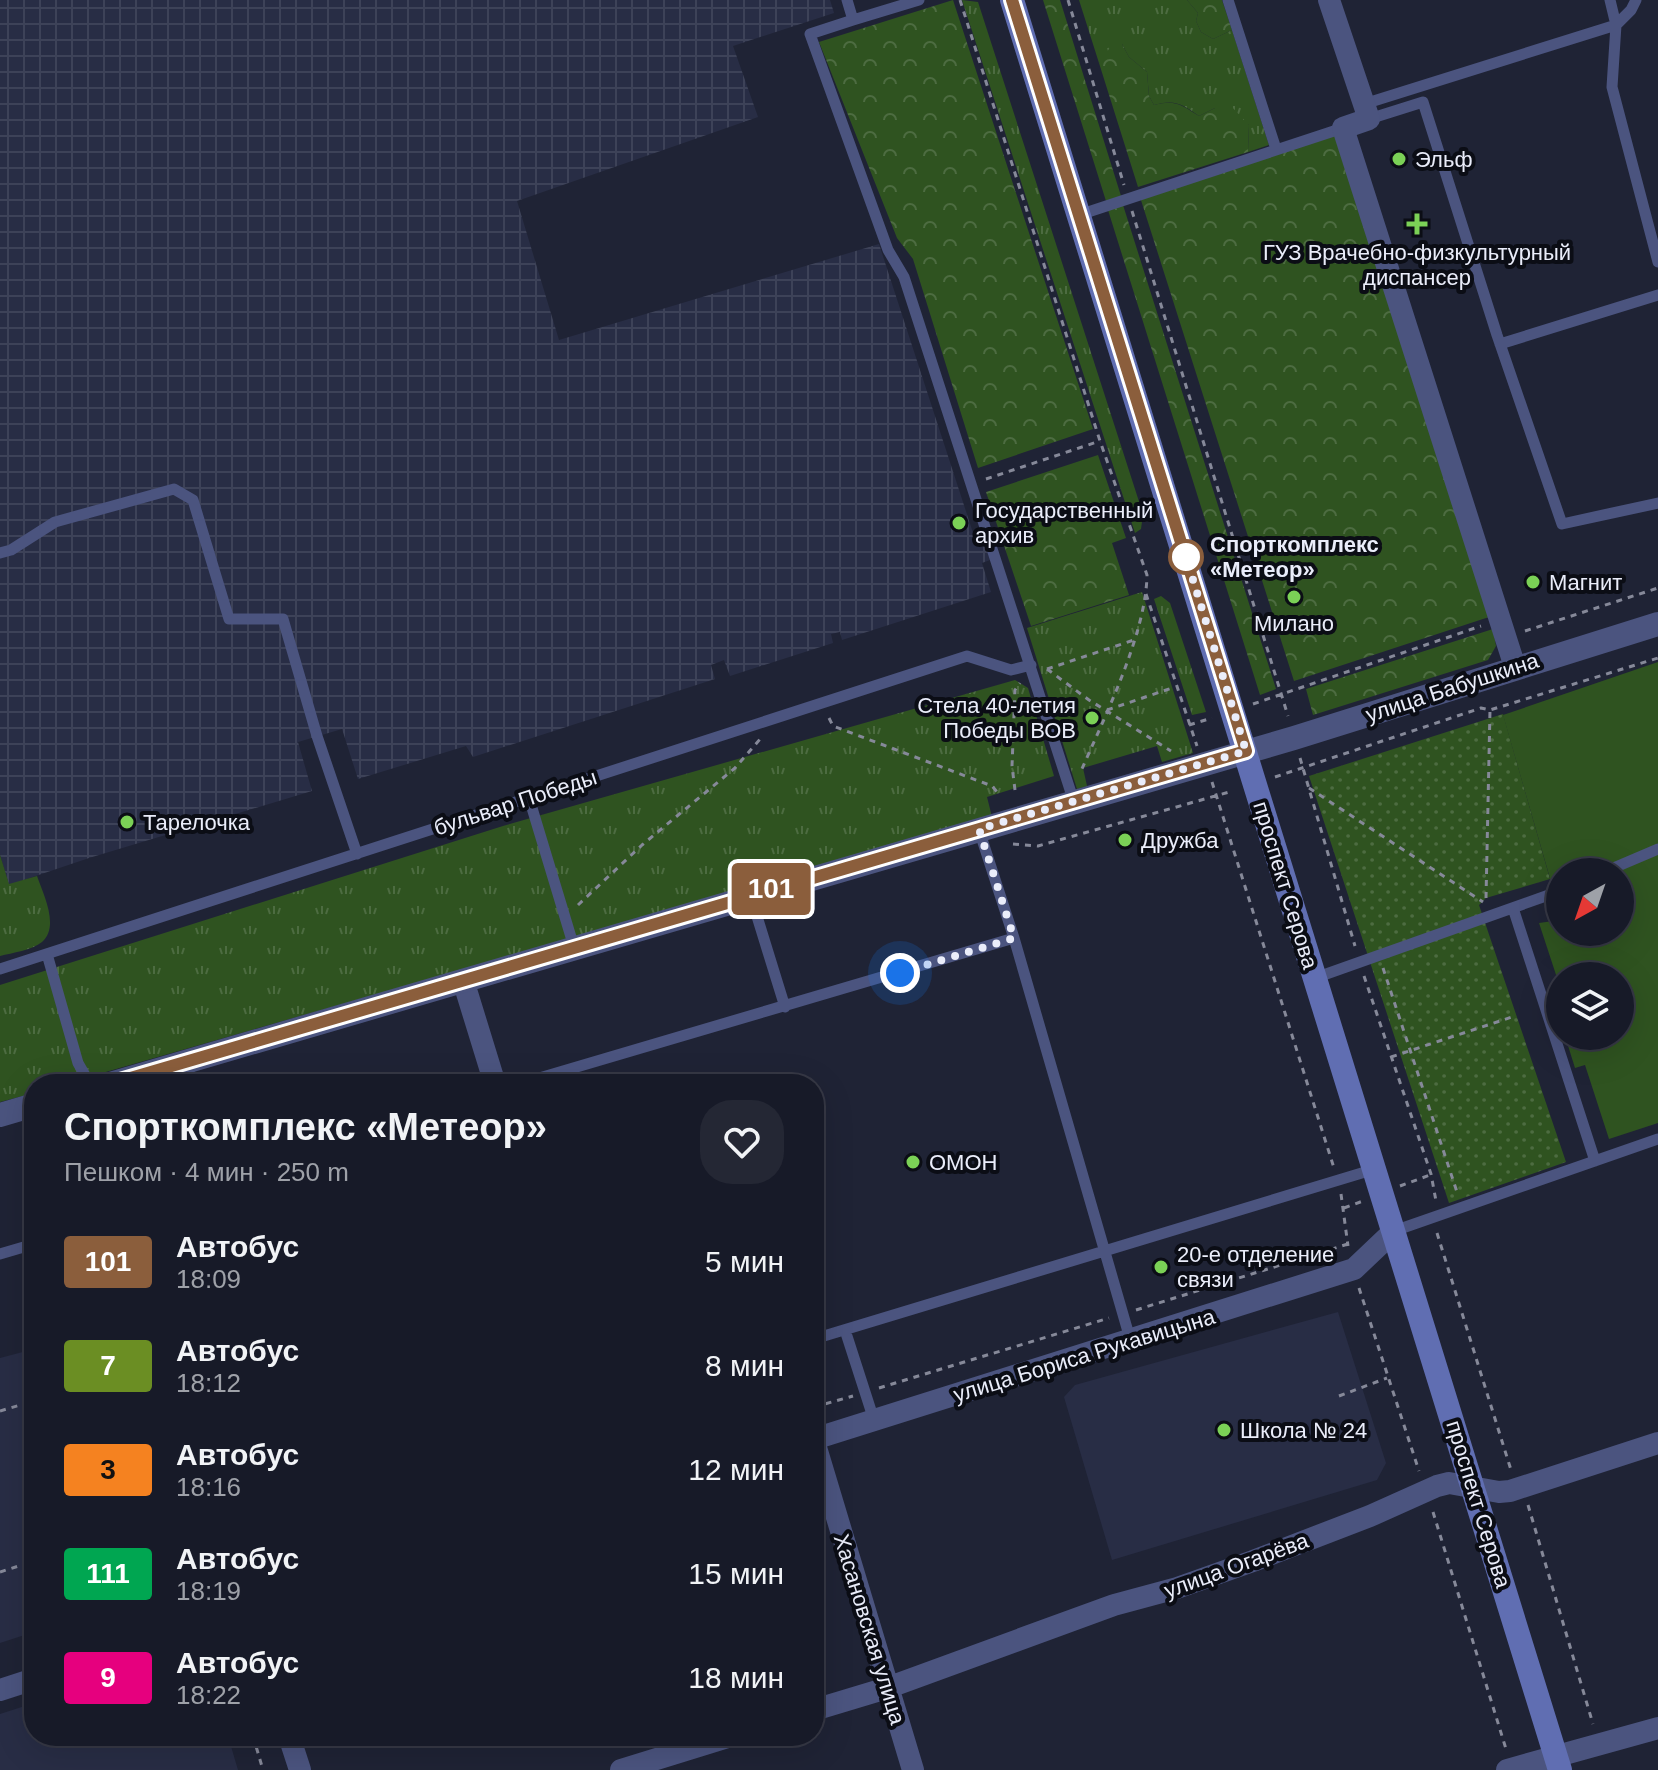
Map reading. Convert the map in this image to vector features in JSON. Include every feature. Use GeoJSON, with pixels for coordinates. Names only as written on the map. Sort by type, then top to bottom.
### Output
{"type":"FeatureCollection","features":[{"type":"Feature","properties":{"kind":"main road","name":"проспект Серова"},"geometry":{"type":"LineString","coordinates":[[1012,0],[1558,1764]]}},
{"type":"Feature","properties":{"kind":"street"},"geometry":{"type":"LineString","coordinates":[[1329,0],[1366,112],[1343,128],[1515,667]]}},
{"type":"Feature","properties":{"kind":"street","name":"улица Бабушкина"},"geometry":{"type":"LineString","coordinates":[[1246,751],[1658,624]]}},
{"type":"Feature","properties":{"kind":"street"},"geometry":{"type":"LineString","coordinates":[[189,1072],[463,980],[751,895],[982,838],[1072,797],[1246,751]]}},
{"type":"Feature","properties":{"kind":"street"},"geometry":{"type":"LineString","coordinates":[[463,980],[492,1074]]}},
{"type":"Feature","properties":{"kind":"street"},"geometry":{"type":"LineString","coordinates":[[0,1115],[24,1108]]}},
{"type":"Feature","properties":{"kind":"street","name":"улица Бориса Рукавицына"},"geometry":{"type":"LineString","coordinates":[[824,1437],[1354,1269],[1394,1231]]}},
{"type":"Feature","properties":{"kind":"street","name":"улица Огарёва"},"geometry":{"type":"LineString","coordinates":[[824,1707],[887,1688],[1114,1605],[1177,1588],[1253,1561],[1370,1516],[1437,1486],[1449,1483],[1499,1492],[1518,1489],[1658,1443]]}},
{"type":"Feature","properties":{"kind":"street","name":"Хасановская улица"},"geometry":{"type":"LineString","coordinates":[[824,1474],[913,1770]]}},
{"type":"Feature","properties":{"kind":"street"},"geometry":{"type":"LineString","coordinates":[[0,1690],[24,1682]]}},
{"type":"Feature","properties":{"kind":"street"},"geometry":{"type":"LineString","coordinates":[[1507,1770],[1558,1764],[1599,1746],[1658,1728]]}},
{"type":"Feature","properties":{"kind":"street"},"geometry":{"type":"LineString","coordinates":[[292,1746],[300,1770]]}},
{"type":"Feature","properties":{"kind":"street"},"geometry":{"type":"LineString","coordinates":[[621,1770],[699,1746]]}},
{"type":"Feature","properties":{"kind":"lane"},"geometry":{"type":"LineString","coordinates":[[847,0],[853,20]]}},
{"type":"Feature","properties":{"kind":"lane"},"geometry":{"type":"LineString","coordinates":[[919,0],[810,34],[888,250],[904,277],[1072,797]]}},
{"type":"Feature","properties":{"kind":"lane"},"geometry":{"type":"LineString","coordinates":[[1228,0],[1276,149]]}},
{"type":"Feature","properties":{"kind":"lane"},"geometry":{"type":"LineString","coordinates":[[1610,0],[1616,25],[1612,87],[1658,262]]}},
{"type":"Feature","properties":{"kind":"lane"},"geometry":{"type":"LineString","coordinates":[[1366,112],[1616,25],[1636,0]]}},
{"type":"Feature","properties":{"kind":"lane"},"geometry":{"type":"LineString","coordinates":[[1366,112],[1423,102],[1500,344],[1562,524],[1658,503]]}},
{"type":"Feature","properties":{"kind":"lane"},"geometry":{"type":"LineString","coordinates":[[1079,215],[1343,128]]}},
{"type":"Feature","properties":{"kind":"lane"},"geometry":{"type":"LineString","coordinates":[[1650,237],[1658,227]]}},
{"type":"Feature","properties":{"kind":"lane"},"geometry":{"type":"LineString","coordinates":[[1500,344],[1658,295]]}},
{"type":"Feature","properties":{"kind":"lane"},"geometry":{"type":"LineString","coordinates":[[0,553],[11,550],[55,522],[147,496],[174,489],[193,500],[229,619],[283,619],[317,736],[357,854]]}},
{"type":"Feature","properties":{"kind":"lane","name":"бульвар Победы"},"geometry":{"type":"LineString","coordinates":[[0,969],[967,656],[1011,670],[1031,665]]}},
{"type":"Feature","properties":{"kind":"lane"},"geometry":{"type":"LineString","coordinates":[[529,798],[574,947]]}},
{"type":"Feature","properties":{"kind":"lane"},"geometry":{"type":"LineString","coordinates":[[982,838],[1131,1342]]}},
{"type":"Feature","properties":{"kind":"lane"},"geometry":{"type":"LineString","coordinates":[[1634,859],[1658,849]]}},
{"type":"Feature","properties":{"kind":"lane"},"geometry":{"type":"LineString","coordinates":[[751,895],[785,1007]]}},
{"type":"Feature","properties":{"kind":"lane"},"geometry":{"type":"LineString","coordinates":[[1314,978],[1546,896]]}},
{"type":"Feature","properties":{"kind":"lane"},"geometry":{"type":"LineString","coordinates":[[1513,908],[1595,1161]]}},
{"type":"Feature","properties":{"kind":"lane"},"geometry":{"type":"LineString","coordinates":[[554,1074],[1014,938]]}},
{"type":"Feature","properties":{"kind":"lane"},"geometry":{"type":"LineString","coordinates":[[47,954],[78,1063],[84,1074]]}},
{"type":"Feature","properties":{"kind":"lane","name":"улица Бориса Рукавицына"},"geometry":{"type":"LineString","coordinates":[[1394,1231],[1658,1139]]}},
{"type":"Feature","properties":{"kind":"lane"},"geometry":{"type":"LineString","coordinates":[[824,1336],[1375,1169]]}},
{"type":"Feature","properties":{"kind":"lane"},"geometry":{"type":"LineString","coordinates":[[0,1254],[24,1247]]}},
{"type":"Feature","properties":{"kind":"lane"},"geometry":{"type":"LineString","coordinates":[[845,1330],[874,1420]]}},
{"type":"Feature","properties":{"kind":"path"},"geometry":{"type":"LineString","coordinates":[[960,0],[1100,441],[1147,575],[1146,594],[1134,640],[1072,797]]}},
{"type":"Feature","properties":{"kind":"path"},"geometry":{"type":"LineString","coordinates":[[1068,0],[1282,694]]}},
{"type":"Feature","properties":{"kind":"path"},"geometry":{"type":"LineString","coordinates":[[972,484],[1100,441]]}},
{"type":"Feature","properties":{"kind":"path"},"geometry":{"type":"LineString","coordinates":[[1189,725],[1503,628],[1658,588]]}},
{"type":"Feature","properties":{"kind":"path"},"geometry":{"type":"LineString","coordinates":[[1146,594],[1202,763]]}},
{"type":"Feature","properties":{"kind":"path"},"geometry":{"type":"LineString","coordinates":[[1134,640],[1047,669],[1176,755],[1202,763]]}},
{"type":"Feature","properties":{"kind":"path"},"geometry":{"type":"LineString","coordinates":[[982,838],[1038,846],[1256,783],[1481,708],[1490,710],[1658,658]]}},
{"type":"Feature","properties":{"kind":"path"},"geometry":{"type":"LineString","coordinates":[[1015,790],[1012,766],[1015,690],[1031,665]]}},
{"type":"Feature","properties":{"kind":"path"},"geometry":{"type":"LineString","coordinates":[[1107,710],[1176,686]]}},
{"type":"Feature","properties":{"kind":"path"},"geometry":{"type":"LineString","coordinates":[[823,703],[833,726],[992,786],[998,793]]}},
{"type":"Feature","properties":{"kind":"path"},"geometry":{"type":"LineString","coordinates":[[1309,788],[1484,900],[1490,710]]}},
{"type":"Feature","properties":{"kind":"path"},"geometry":{"type":"LineString","coordinates":[[565,918],[642,845],[735,768],[779,717]]}},
{"type":"Feature","properties":{"kind":"path"},"geometry":{"type":"LineString","coordinates":[[1379,955],[1462,1207]]}},
{"type":"Feature","properties":{"kind":"path"},"geometry":{"type":"LineString","coordinates":[[1391,1057],[1515,1016]]}},
{"type":"Feature","properties":{"kind":"path"},"geometry":{"type":"LineString","coordinates":[[1437,1231],[1518,1489],[1528,1503],[1599,1746]]}},
{"type":"Feature","properties":{"kind":"path"},"geometry":{"type":"LineString","coordinates":[[824,1404],[1348,1244]]}},
{"type":"Feature","properties":{"kind":"path"},"geometry":{"type":"LineString","coordinates":[[1339,1396],[1387,1378]]}},
{"type":"Feature","properties":{"kind":"path"},"geometry":{"type":"LineString","coordinates":[[0,1411],[24,1404]]}},
{"type":"Feature","properties":{"kind":"path"},"geometry":{"type":"LineString","coordinates":[[0,1572],[24,1564]]}},
{"type":"Feature","properties":{"kind":"path"},"geometry":{"type":"LineString","coordinates":[[256,1746],[263,1770]]}},
{"type":"Feature","properties":{"kind":"shaded area"},"geometry":{"type":"Polygon","coordinates":[[[0,0],[830,0],[834,13],[733,46],[758,117],[517,201],[559,340],[879,244],[974,536],[982,534],[990,560],[982,563],[991,592],[842,640],[840,632],[831,634],[833,643],[730,676],[724,660],[711,665],[715,679],[473,757],[466,746],[358,779],[342,729],[298,742],[312,791],[9,885],[0,855],[0,0]]]}},
{"type":"Feature","properties":{"kind":"shaded area","name":"Школа № 24"},"geometry":{"type":"Polygon","coordinates":[[[1338,1312],[1386,1463],[1377,1480],[1112,1560],[1064,1397],[1075,1385],[1338,1312]]]}},
{"type":"Feature","properties":{"kind":"shaded area"},"geometry":{"type":"Polygon","coordinates":[[[24,1352],[24,1635],[0,1643],[0,1358],[24,1352]]]}},
{"type":"Feature","properties":{"kind":"shaded area"},"geometry":{"type":"Polygon","coordinates":[[[24,1706],[24,1746],[231,1746],[238,1770],[0,1770],[0,1714],[24,1706]]]}},
{"type":"Feature","properties":{"kind":"green space"},"geometry":{"type":"Polygon","coordinates":[[[953,0],[1093,429],[978,468],[913,259],[897,238],[819,42],[953,0]]]}},
{"type":"Feature","properties":{"kind":"green space"},"geometry":{"type":"Polygon","coordinates":[[[962,0],[978,2],[1143,514],[1141,529],[1135,533],[962,0]]]}},
{"type":"Feature","properties":{"kind":"green space"},"geometry":{"type":"Polygon","coordinates":[[[1043,0],[1060,0],[1121,196],[1106,201],[1043,0]]]}},
{"type":"Feature","properties":{"kind":"green space"},"geometry":{"type":"Polygon","coordinates":[[[1079,0],[1187,0],[1198,13],[1196,21],[1201,32],[1213,39],[1232,30],[1269,145],[1248,152],[1249,125],[1215,108],[1199,116],[1178,104],[1168,102],[1154,105],[1149,96],[1147,72],[1129,57],[1122,44],[1099,63],[1079,0]]]}},
{"type":"Feature","properties":{"kind":"green space"},"geometry":{"type":"Polygon","coordinates":[[[1187,0],[1222,0],[1232,30],[1213,39],[1201,32],[1196,21],[1198,13],[1187,0]]]}},
{"type":"Feature","properties":{"kind":"green space"},"geometry":{"type":"Polygon","coordinates":[[[1114,42],[1122,44],[1129,57],[1147,72],[1149,96],[1154,105],[1178,104],[1199,116],[1215,108],[1231,106],[1249,125],[1248,152],[1138,187],[1099,63],[1114,42]]]}},
{"type":"Feature","properties":{"kind":"green space"},"geometry":{"type":"Polygon","coordinates":[[[1339,134],[1489,617],[1294,681],[1140,197],[1339,134]]]}},
{"type":"Feature","properties":{"kind":"green space"},"geometry":{"type":"Polygon","coordinates":[[[1123,205],[1276,689],[1260,695],[1108,210],[1123,205]]]}},
{"type":"Feature","properties":{"kind":"green space"},"geometry":{"type":"Polygon","coordinates":[[[1098,455],[1126,538],[1112,543],[1129,595],[1031,626],[986,492],[1098,455]]]}},
{"type":"Feature","properties":{"kind":"green space"},"geometry":{"type":"Polygon","coordinates":[[[1142,592],[1193,753],[1162,762],[1157,746],[1083,768],[1087,786],[1077,789],[1027,628],[1142,592]]]}},
{"type":"Feature","properties":{"kind":"green space"},"geometry":{"type":"Polygon","coordinates":[[[1161,596],[1170,603],[1206,712],[1192,715],[1154,599],[1161,596]]]}},
{"type":"Feature","properties":{"kind":"green space"},"geometry":{"type":"Polygon","coordinates":[[[1493,629],[1496,646],[1488,660],[1313,715],[1306,689],[1493,629]]]}},
{"type":"Feature","properties":{"kind":"green space"},"geometry":{"type":"Polygon","coordinates":[[[1658,662],[1658,1123],[1609,1139],[1585,1065],[1575,1068],[1569,1050],[1634,1050],[1634,962],[1552,962],[1547,946],[1634,946],[1634,858],[1546,858],[1546,864],[1503,715],[1658,662]]]}},
{"type":"Feature","properties":{"kind":"green space"},"geometry":{"type":"Polygon","coordinates":[[[1015,680],[1028,688],[1054,776],[987,797],[992,817],[99,1074],[24,1074],[24,1096],[0,1102],[0,985],[503,826],[1015,680]]]}},
{"type":"Feature","properties":{"kind":"green space"},"geometry":{"type":"Polygon","coordinates":[[[1503,714],[1546,865],[1546,880],[1486,898],[1479,905],[1566,1162],[1449,1203],[1309,776],[1503,714]]]}},
{"type":"Feature","properties":{"kind":"green space"},"geometry":{"type":"Polygon","coordinates":[[[0,855],[9,884],[37,876],[46,901],[50,927],[38,945],[0,956],[0,855]]]}},
{"type":"Feature","properties":{"kind":"green space"},"geometry":{"type":"Polygon","coordinates":[[[1546,922],[1546,944],[1539,923],[1546,922]]]}},
{"type":"Feature","properties":{"kind":"bus line","name":"101"},"geometry":{"type":"LineString","coordinates":[[143,1074],[1246,751],[1012,0]]}},
{"type":"Feature","properties":{"kind":"place","name":"Эльф"},"geometry":{"type":"Point","coordinates":[1399,159]}},
{"type":"Feature","properties":{"kind":"place","name":"ГУЗ Врачебно-физкультурный диспансер"},"geometry":{"type":"Point","coordinates":[1417,224]}},
{"type":"Feature","properties":{"kind":"place","name":"Государственный архив"},"geometry":{"type":"Point","coordinates":[959,523]}},
{"type":"Feature","properties":{"kind":"place","name":"Спорткомплекс «Метеор»"},"geometry":{"type":"Point","coordinates":[1186,557]}},
{"type":"Feature","properties":{"kind":"place","name":"Магнит"},"geometry":{"type":"Point","coordinates":[1533,582]}},
{"type":"Feature","properties":{"kind":"place","name":"Милано"},"geometry":{"type":"Point","coordinates":[1294,597]}},
{"type":"Feature","properties":{"kind":"place","name":"Стела 40-летия Победы ВОВ"},"geometry":{"type":"Point","coordinates":[1092,718]}},
{"type":"Feature","properties":{"kind":"place","name":"Тарелочка"},"geometry":{"type":"Point","coordinates":[127,822]}},
{"type":"Feature","properties":{"kind":"place","name":"Дружба"},"geometry":{"type":"Point","coordinates":[1125,840]}},
{"type":"Feature","properties":{"kind":"place","name":"ОМОН"},"geometry":{"type":"Point","coordinates":[913,1162]}},
{"type":"Feature","properties":{"kind":"place","name":"20-е отделение связи"},"geometry":{"type":"Point","coordinates":[1161,1267]}},
{"type":"Feature","properties":{"kind":"place","name":"Школа № 24"},"geometry":{"type":"Point","coordinates":[1224,1430]}},
{"type":"Feature","properties":{"kind":"route"},"geometry":{"type":"LineString","coordinates":[[900,973],[1014,938],[979,829],[1246,751],[1185,554],[1186,557]]}}]}
